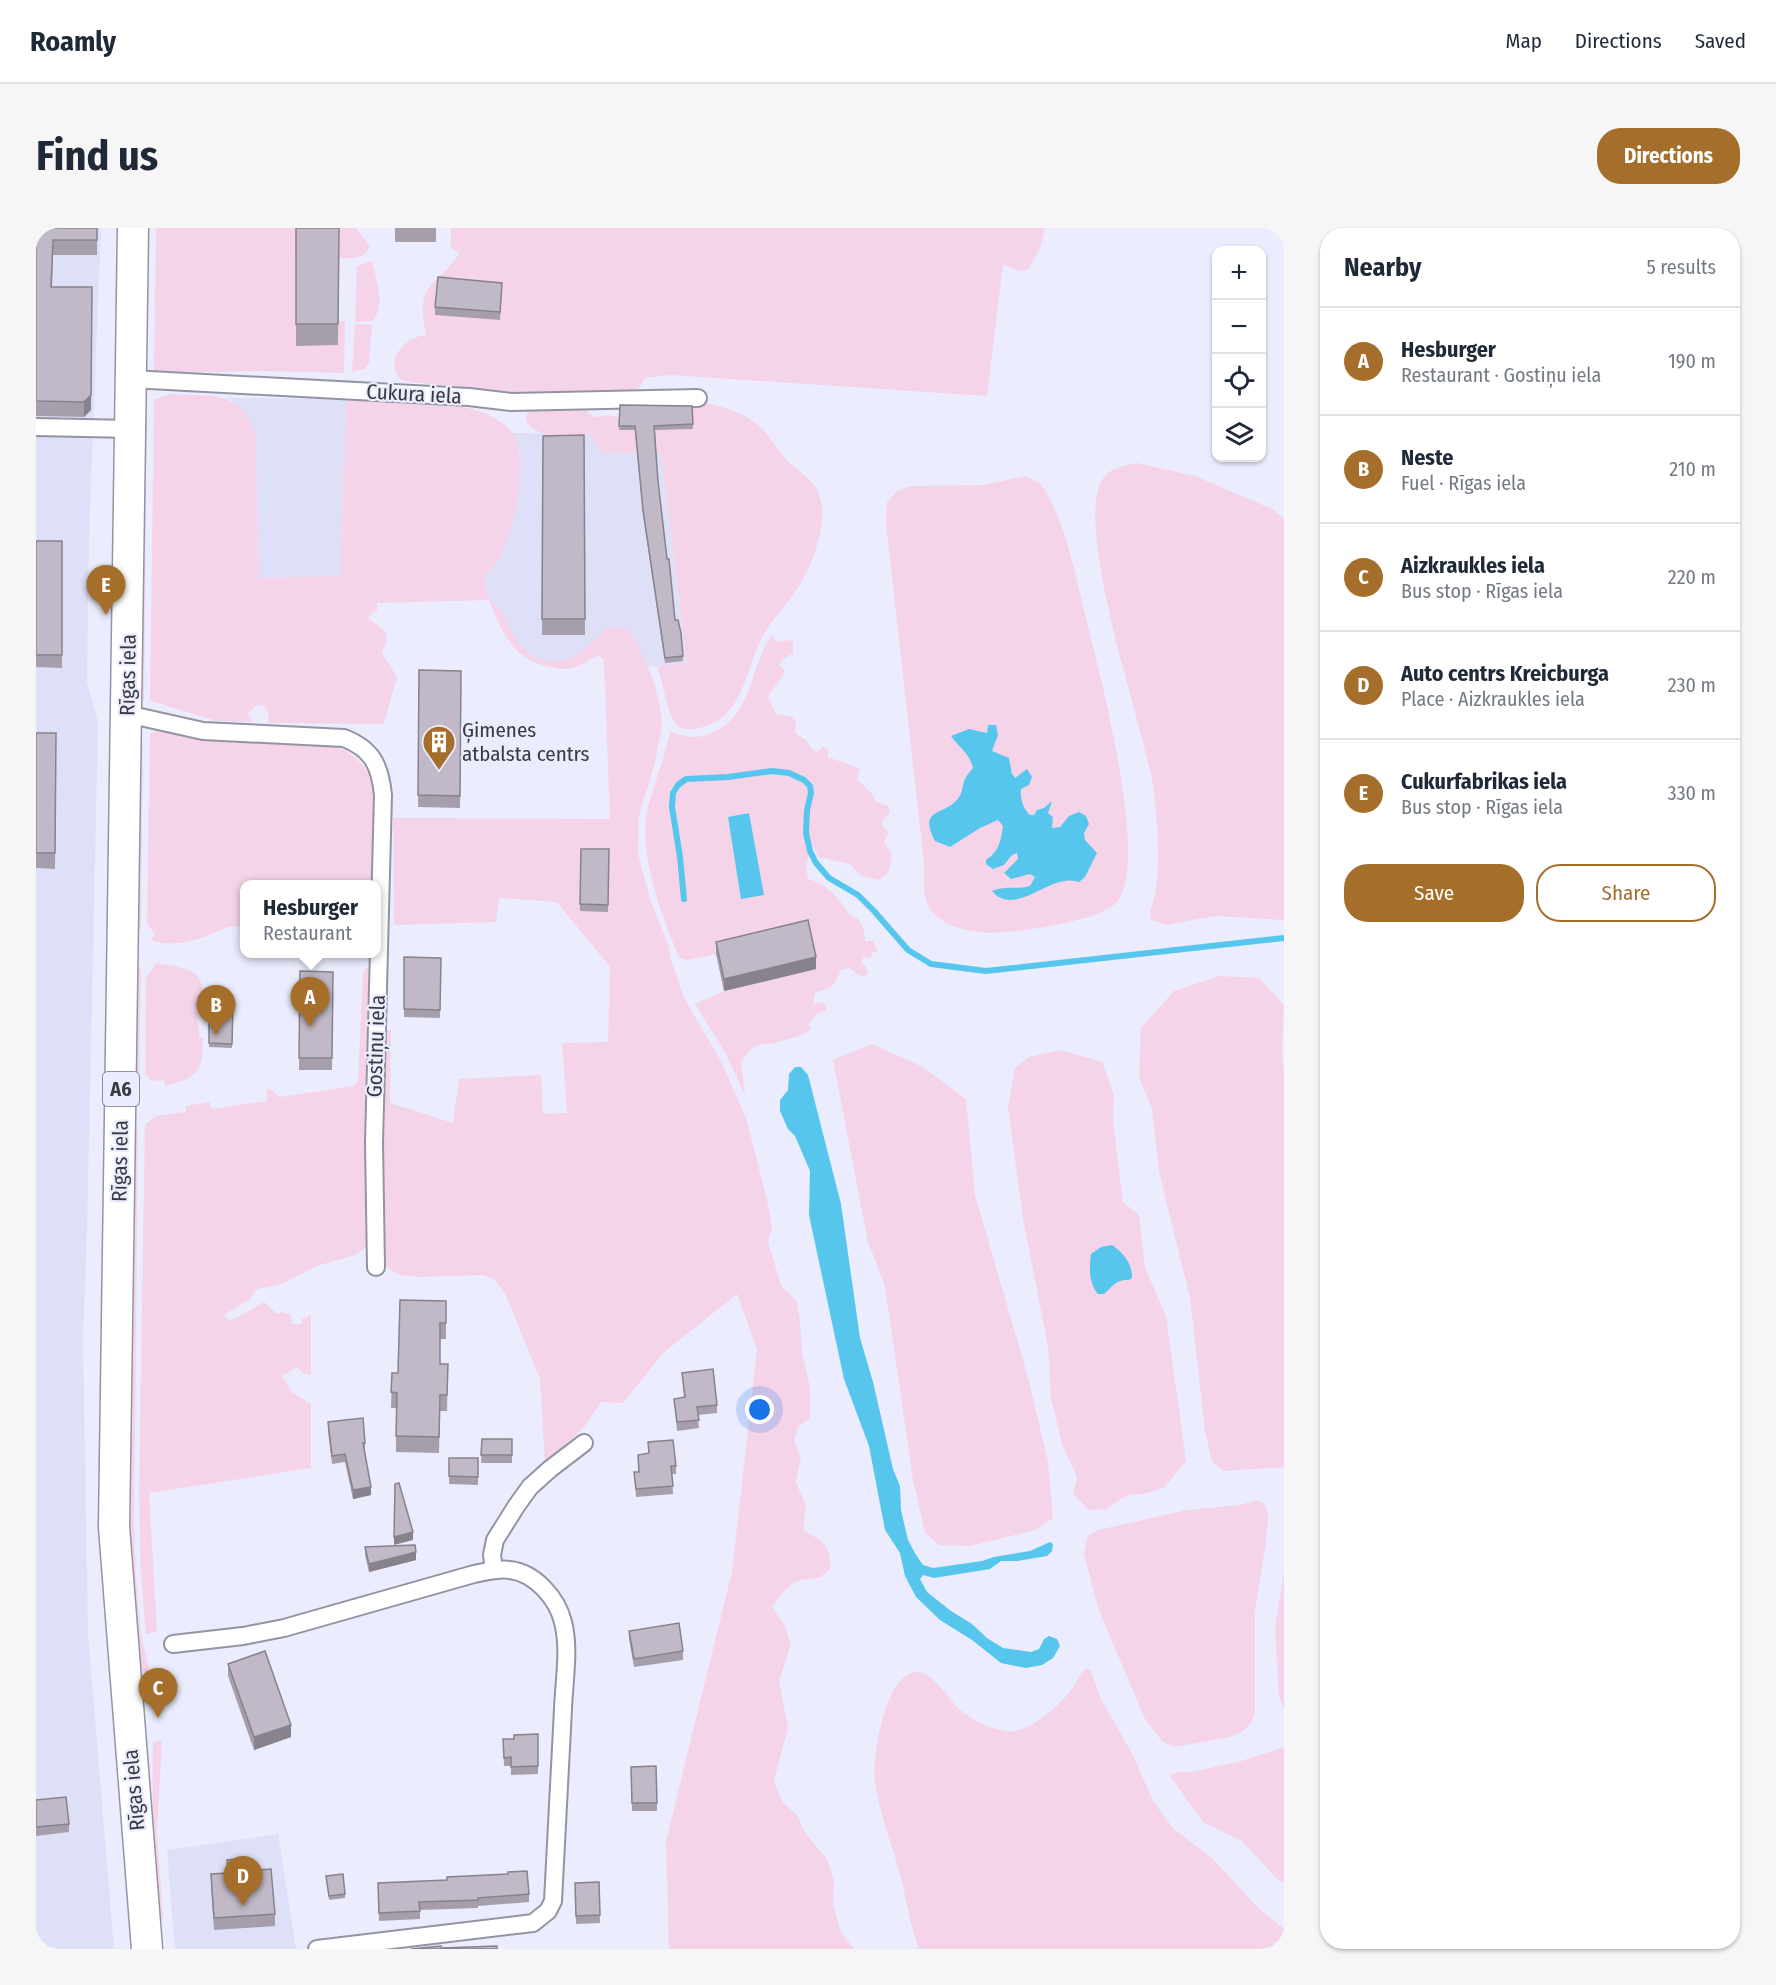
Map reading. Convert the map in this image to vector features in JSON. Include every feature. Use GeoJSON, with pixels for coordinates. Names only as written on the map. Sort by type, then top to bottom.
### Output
{"type":"FeatureCollection","features":[{"type":"Feature","properties":{"kind":"highway","name":"Rīgas iela"},"geometry":{"type":"LineString","coordinates":[[133,228],[114,1527],[147,1949]]}},
{"type":"Feature","properties":{"kind":"street","name":"Cukura iela"},"geometry":{"type":"LineString","coordinates":[[131,379],[469,397],[511,402],[698,398]]}},
{"type":"Feature","properties":{"kind":"street"},"geometry":{"type":"LineString","coordinates":[[36,428],[131,429]]}},
{"type":"Feature","properties":{"kind":"street","name":"Gostiņu iela"},"geometry":{"type":"LineString","coordinates":[[127,714],[203,731],[344,738],[358,744],[370,754],[381,778],[383,795],[381,880]]}},
{"type":"Feature","properties":{"kind":"street","name":"Gostiņu iela"},"geometry":{"type":"LineString","coordinates":[[376,1267],[374,1143],[379,958]]}},
{"type":"Feature","properties":{"kind":"street"},"geometry":{"type":"LineString","coordinates":[[494,1570],[492,1555],[495,1540],[517,1505],[530,1487],[584,1443]]}},
{"type":"Feature","properties":{"kind":"street"},"geometry":{"type":"LineString","coordinates":[[172,1644],[243,1636],[284,1628],[494,1570],[510,1570],[528,1575],[553,1601],[563,1621],[565,1649],[560,1777],[553,1901],[548,1911],[533,1923],[318,1949]]}},
{"type":"Feature","properties":{"kind":"shaded area"},"geometry":{"type":"Polygon","coordinates":[[[36,228],[101,228],[89,535],[87,683],[98,722],[83,1338],[88,1634],[114,1949],[36,1949],[36,228]]]}},
{"type":"Feature","properties":{"kind":"shaded area"},"geometry":{"type":"Polygon","coordinates":[[[156,228],[356,228],[370,247],[361,256],[339,258],[338,321],[345,321],[344,373],[260,371],[157,373],[154,371],[156,228]]]}},
{"type":"Feature","properties":{"kind":"shaded area"},"geometry":{"type":"Polygon","coordinates":[[[451,228],[1045,228],[1040,248],[1028,270],[1018,271],[1003,264],[987,396],[670,375],[645,378],[640,387],[628,392],[508,397],[484,390],[403,381],[397,374],[395,359],[398,352],[410,340],[426,335],[423,311],[425,294],[459,253],[451,247],[451,228]]]}},
{"type":"Feature","properties":{"kind":"shaded area"},"geometry":{"type":"Polygon","coordinates":[[[372,261],[379,292],[379,307],[373,321],[355,322],[357,266],[372,261]]]}},
{"type":"Feature","properties":{"kind":"shaded area"},"geometry":{"type":"Polygon","coordinates":[[[355,324],[372,325],[369,363],[364,369],[352,372],[355,324]]]}},
{"type":"Feature","properties":{"kind":"shaded area"},"geometry":{"type":"Polygon","coordinates":[[[170,394],[222,398],[241,409],[249,419],[256,434],[259,578],[340,576],[346,406],[349,399],[412,400],[459,406],[498,420],[512,432],[518,444],[520,465],[517,503],[504,548],[499,559],[484,578],[489,600],[377,603],[377,611],[368,618],[386,632],[387,641],[382,653],[397,677],[384,724],[268,723],[269,713],[263,706],[257,705],[248,713],[253,722],[217,721],[150,700],[154,400],[170,394]]]}},
{"type":"Feature","properties":{"kind":"shaded area"},"geometry":{"type":"Polygon","coordinates":[[[225,398],[349,399],[346,406],[340,576],[259,578],[256,434],[232,400],[225,398]]]}},
{"type":"Feature","properties":{"kind":"shaded area"},"geometry":{"type":"Polygon","coordinates":[[[700,402],[737,412],[760,427],[787,460],[813,483],[820,499],[822,524],[805,576],[764,634],[737,700],[719,720],[703,727],[690,729],[680,727],[672,718],[658,670],[659,666],[687,663],[661,452],[603,453],[590,434],[542,433],[528,424],[527,415],[531,410],[547,405],[579,404],[594,417],[610,415],[620,418],[700,402]]]}},
{"type":"Feature","properties":{"kind":"shaded area"},"geometry":{"type":"Polygon","coordinates":[[[147,405],[144,702],[141,696],[144,410],[147,405]]]}},
{"type":"Feature","properties":{"kind":"shaded area"},"geometry":{"type":"Polygon","coordinates":[[[512,433],[590,434],[603,453],[661,451],[687,664],[604,670],[604,660],[599,655],[572,668],[560,669],[539,664],[521,654],[505,636],[489,600],[484,578],[500,557],[521,455],[512,433]]]}},
{"type":"Feature","properties":{"kind":"shaded area"},"geometry":{"type":"Polygon","coordinates":[[[1137,463],[1195,476],[1272,509],[1284,519],[1284,920],[1215,916],[1165,925],[1151,920],[1150,913],[1156,889],[1158,862],[1152,780],[1112,623],[1096,535],[1096,501],[1104,477],[1115,469],[1137,463]]]}},
{"type":"Feature","properties":{"kind":"shaded area"},"geometry":{"type":"Polygon","coordinates":[[[1025,476],[1042,486],[1054,507],[1076,575],[1119,768],[1128,850],[1126,881],[1117,902],[1092,916],[1028,930],[977,932],[939,919],[931,910],[926,898],[886,523],[887,502],[897,491],[912,486],[983,485],[1025,476]]]}},
{"type":"Feature","properties":{"kind":"shaded area"},"geometry":{"type":"Polygon","coordinates":[[[489,600],[502,611],[515,637],[526,650],[538,658],[550,661],[574,656],[606,627],[628,629],[637,642],[655,685],[662,726],[654,766],[639,816],[638,852],[651,902],[669,947],[670,957],[684,998],[721,1061],[746,1118],[772,1226],[768,1243],[782,1287],[796,1300],[802,1352],[810,1387],[810,1418],[798,1427],[794,1440],[801,1458],[796,1482],[806,1506],[803,1530],[824,1545],[830,1561],[830,1569],[819,1578],[802,1580],[791,1585],[772,1607],[785,1626],[791,1644],[779,1681],[788,1728],[774,1781],[782,1802],[797,1815],[805,1833],[827,1859],[834,1881],[833,1904],[841,1932],[854,1949],[669,1949],[666,1841],[732,1572],[757,1349],[737,1294],[663,1353],[623,1403],[601,1402],[584,1427],[545,1465],[540,1379],[504,1292],[495,1280],[484,1275],[418,1277],[401,1275],[383,1264],[378,1139],[386,1031],[391,1030],[390,1103],[453,1123],[459,1079],[541,1075],[543,1114],[567,1113],[562,1043],[608,1042],[610,967],[557,902],[499,898],[496,922],[394,925],[393,818],[610,819],[604,660],[598,655],[576,667],[567,669],[549,667],[526,658],[504,633],[489,600]]]}},
{"type":"Feature","properties":{"kind":"shaded area"},"geometry":{"type":"Polygon","coordinates":[[[772,634],[776,642],[789,640],[793,642],[793,654],[786,657],[779,665],[785,670],[768,697],[776,714],[792,717],[796,723],[795,733],[806,740],[817,752],[823,747],[828,750],[828,757],[860,769],[857,779],[872,794],[876,802],[888,806],[890,812],[882,821],[883,827],[889,831],[884,842],[892,855],[889,871],[879,880],[861,876],[850,864],[818,857],[812,843],[806,866],[808,879],[826,887],[835,895],[848,913],[860,922],[864,930],[865,941],[873,941],[878,951],[872,953],[871,958],[864,957],[861,962],[868,974],[862,977],[849,968],[841,970],[832,986],[815,993],[813,1004],[824,1002],[827,1010],[818,1013],[808,1024],[811,1030],[776,1043],[758,1045],[748,1052],[741,1062],[745,1095],[726,1054],[695,1004],[724,991],[716,954],[687,960],[679,958],[654,886],[646,847],[645,829],[647,811],[670,731],[688,737],[706,735],[722,727],[733,717],[742,705],[764,648],[772,634]]]}},
{"type":"Feature","properties":{"kind":"shaded area"},"geometry":{"type":"Polygon","coordinates":[[[158,730],[216,741],[328,744],[347,751],[362,764],[372,778],[376,793],[376,880],[240,880],[240,926],[226,928],[181,943],[162,943],[151,940],[155,935],[147,923],[150,734],[158,730]]]}},
{"type":"Feature","properties":{"kind":"shaded area"},"geometry":{"type":"Polygon","coordinates":[[[143,740],[141,931],[138,923],[140,745],[143,740]]]}},
{"type":"Feature","properties":{"kind":"shaded area"},"geometry":{"type":"Polygon","coordinates":[[[155,963],[193,972],[202,984],[204,994],[204,1007],[198,1008],[197,1025],[199,1025],[199,1038],[203,1038],[202,1059],[196,1072],[191,1076],[165,1086],[164,1080],[151,1081],[145,1073],[146,979],[155,963]]]}},
{"type":"Feature","properties":{"kind":"shaded area"},"geometry":{"type":"Polygon","coordinates":[[[141,966],[139,1078],[135,1069],[137,972],[141,966]]]}},
{"type":"Feature","properties":{"kind":"shaded area"},"geometry":{"type":"Polygon","coordinates":[[[366,968],[372,968],[368,1246],[355,1255],[317,1266],[279,1285],[257,1289],[250,1299],[224,1315],[229,1320],[233,1319],[264,1302],[277,1314],[281,1312],[291,1315],[292,1324],[301,1324],[302,1319],[311,1315],[311,1375],[303,1373],[297,1367],[282,1376],[292,1392],[311,1404],[311,1468],[149,1493],[157,1632],[146,1634],[141,1576],[139,1495],[145,1125],[156,1116],[186,1112],[186,1106],[210,1102],[211,1109],[267,1101],[267,1088],[280,1097],[354,1086],[358,1081],[363,973],[366,968]]]}},
{"type":"Feature","properties":{"kind":"shaded area"},"geometry":{"type":"Polygon","coordinates":[[[1219,976],[1259,978],[1284,1005],[1282,1052],[1284,1072],[1284,1467],[1224,1471],[1212,1462],[1205,1431],[1190,1297],[1159,1172],[1152,1108],[1139,1078],[1141,1028],[1174,991],[1219,976]]]}},
{"type":"Feature","properties":{"kind":"shaded area"},"geometry":{"type":"Polygon","coordinates":[[[872,1044],[923,1067],[966,1099],[975,1195],[1028,1377],[1048,1462],[1053,1518],[1035,1530],[970,1546],[939,1545],[925,1533],[913,1480],[885,1286],[868,1242],[833,1060],[872,1044]]]}},
{"type":"Feature","properties":{"kind":"shaded area"},"geometry":{"type":"Polygon","coordinates":[[[1061,1050],[1102,1062],[1114,1095],[1113,1122],[1123,1202],[1139,1215],[1145,1268],[1166,1316],[1186,1461],[1164,1488],[1143,1494],[1127,1495],[1106,1509],[1089,1510],[1073,1494],[1077,1477],[1062,1444],[1051,1397],[1048,1346],[1023,1219],[1008,1107],[1015,1068],[1029,1057],[1061,1050]]]}},
{"type":"Feature","properties":{"kind":"shaded area"},"geometry":{"type":"Polygon","coordinates":[[[138,1126],[134,1527],[141,1636],[159,1709],[150,1710],[146,1682],[138,1653],[129,1506],[134,1140],[138,1126]]]}},
{"type":"Feature","properties":{"kind":"shaded area"},"geometry":{"type":"Polygon","coordinates":[[[1258,1500],[1264,1504],[1268,1513],[1266,1542],[1255,1610],[1255,1712],[1251,1723],[1243,1731],[1231,1737],[1174,1747],[1162,1741],[1145,1719],[1098,1608],[1084,1553],[1088,1536],[1098,1530],[1187,1510],[1239,1505],[1258,1500]]]}},
{"type":"Feature","properties":{"kind":"shaded area"},"geometry":{"type":"Polygon","coordinates":[[[1284,1571],[1284,1709],[1279,1696],[1275,1628],[1284,1571]]]}},
{"type":"Feature","properties":{"kind":"shaded area"},"geometry":{"type":"Polygon","coordinates":[[[1086,1668],[1091,1671],[1101,1699],[1133,1755],[1153,1801],[1173,1828],[1214,1860],[1257,1907],[1284,1929],[1284,1949],[919,1949],[875,1781],[878,1737],[888,1702],[896,1687],[905,1677],[915,1672],[928,1675],[969,1717],[1004,1731],[1013,1731],[1032,1725],[1050,1712],[1071,1690],[1086,1668]]]}},
{"type":"Feature","properties":{"kind":"shaded area"},"geometry":{"type":"Polygon","coordinates":[[[162,1741],[157,1832],[163,1918],[158,1921],[152,1835],[153,1742],[162,1741]]]}},
{"type":"Feature","properties":{"kind":"shaded area"},"geometry":{"type":"Polygon","coordinates":[[[1284,1747],[1284,1883],[1277,1879],[1242,1841],[1203,1822],[1170,1776],[1177,1772],[1191,1772],[1238,1762],[1284,1747]]]}},
{"type":"Feature","properties":{"kind":"shaded area"},"geometry":{"type":"Polygon","coordinates":[[[278,1834],[296,1949],[175,1949],[167,1850],[278,1834]]]}},
{"type":"Feature","properties":{"kind":"water"},"geometry":{"type":"Polygon","coordinates":[[[988,725],[996,725],[998,735],[992,751],[1009,758],[1015,778],[1027,769],[1032,777],[1029,785],[1021,789],[1022,803],[1030,815],[1034,815],[1037,810],[1044,808],[1052,801],[1048,813],[1053,817],[1052,828],[1060,827],[1069,816],[1079,812],[1086,816],[1089,824],[1084,833],[1085,840],[1097,853],[1085,877],[1079,882],[1056,883],[1018,899],[1000,898],[992,891],[1030,886],[1035,877],[1030,874],[1011,879],[1004,873],[1018,859],[1017,853],[1012,855],[1004,865],[993,869],[986,864],[986,860],[997,849],[1000,841],[1003,826],[998,820],[980,828],[950,847],[935,841],[930,830],[931,817],[959,797],[965,779],[973,768],[967,754],[951,736],[969,729],[987,733],[988,725]]]}},
{"type":"Feature","properties":{"kind":"water"},"geometry":{"type":"Polygon","coordinates":[[[749,813],[764,895],[741,899],[728,817],[749,813]]]}},
{"type":"Feature","properties":{"kind":"water"},"geometry":{"type":"Polygon","coordinates":[[[795,1067],[801,1067],[808,1075],[841,1204],[860,1338],[873,1382],[893,1469],[900,1486],[901,1510],[908,1540],[916,1555],[923,1565],[933,1568],[982,1561],[1030,1551],[1050,1542],[1053,1544],[1052,1551],[1047,1556],[1001,1561],[990,1569],[934,1578],[923,1575],[920,1579],[927,1592],[1003,1648],[1031,1652],[1039,1649],[1044,1639],[1049,1636],[1057,1639],[1060,1646],[1053,1658],[1042,1665],[1026,1668],[1001,1663],[972,1640],[940,1620],[916,1597],[905,1576],[900,1553],[885,1530],[869,1446],[844,1379],[809,1215],[810,1171],[795,1136],[788,1129],[780,1111],[780,1100],[788,1090],[789,1074],[795,1067]]]}},
{"type":"Feature","properties":{"kind":"water"},"geometry":{"type":"Polygon","coordinates":[[[1112,1245],[1127,1259],[1132,1278],[1118,1282],[1104,1294],[1098,1294],[1090,1276],[1091,1254],[1101,1247],[1112,1245]]]}},
{"type":"Feature","properties":{"kind":"building"},"geometry":{"type":"Polygon","coordinates":[[[36,228],[97,228],[97,240],[53,240],[51,287],[92,287],[91,395],[84,402],[36,401],[36,228]]]}},
{"type":"Feature","properties":{"kind":"building"},"geometry":{"type":"Polygon","coordinates":[[[296,228],[339,228],[338,324],[296,324],[296,228]]]}},
{"type":"Feature","properties":{"kind":"building"},"geometry":{"type":"Polygon","coordinates":[[[438,277],[502,283],[500,312],[435,307],[438,277]]]}},
{"type":"Feature","properties":{"kind":"building"},"geometry":{"type":"Polygon","coordinates":[[[620,405],[692,406],[693,424],[654,426],[667,559],[669,559],[675,620],[678,620],[681,633],[683,656],[665,658],[643,510],[635,426],[619,426],[620,405]]]}},
{"type":"Feature","properties":{"kind":"building"},"geometry":{"type":"Polygon","coordinates":[[[584,435],[585,619],[542,619],[543,436],[584,435]]]}},
{"type":"Feature","properties":{"kind":"building"},"geometry":{"type":"Polygon","coordinates":[[[36,541],[62,541],[62,655],[36,655],[36,541]]]}},
{"type":"Feature","properties":{"kind":"building","name":"Ģimenes atbalsta centrs"},"geometry":{"type":"Polygon","coordinates":[[[419,670],[461,671],[460,796],[418,795],[419,670]]]}},
{"type":"Feature","properties":{"kind":"building"},"geometry":{"type":"Polygon","coordinates":[[[36,733],[56,733],[55,853],[36,853],[36,733]]]}},
{"type":"Feature","properties":{"kind":"building"},"geometry":{"type":"Polygon","coordinates":[[[581,849],[609,849],[608,905],[580,904],[581,849]]]}},
{"type":"Feature","properties":{"kind":"building"},"geometry":{"type":"Polygon","coordinates":[[[808,920],[816,957],[724,979],[716,942],[808,920]]]}},
{"type":"Feature","properties":{"kind":"building"},"geometry":{"type":"Polygon","coordinates":[[[404,957],[441,958],[440,1010],[404,1009],[404,957]]]}},
{"type":"Feature","properties":{"kind":"building"},"geometry":{"type":"Polygon","coordinates":[[[300,971],[333,972],[332,1058],[299,1058],[300,971]]]}},
{"type":"Feature","properties":{"kind":"building"},"geometry":{"type":"Polygon","coordinates":[[[209,1002],[233,1003],[232,1044],[209,1043],[209,1002]]]}},
{"type":"Feature","properties":{"kind":"building"},"geometry":{"type":"Polygon","coordinates":[[[400,1300],[446,1301],[446,1323],[440,1323],[440,1364],[448,1364],[447,1395],[440,1395],[439,1437],[396,1436],[397,1393],[391,1392],[392,1373],[398,1373],[400,1300]]]}},
{"type":"Feature","properties":{"kind":"building"},"geometry":{"type":"Polygon","coordinates":[[[713,1369],[717,1405],[697,1407],[699,1420],[677,1422],[674,1399],[685,1397],[682,1373],[713,1369]]]}},
{"type":"Feature","properties":{"kind":"building"},"geometry":{"type":"Polygon","coordinates":[[[363,1418],[365,1443],[363,1443],[371,1487],[353,1490],[345,1454],[332,1456],[328,1422],[363,1418]]]}},
{"type":"Feature","properties":{"kind":"building"},"geometry":{"type":"Polygon","coordinates":[[[482,1439],[512,1439],[512,1455],[481,1455],[482,1439]]]}},
{"type":"Feature","properties":{"kind":"building"},"geometry":{"type":"Polygon","coordinates":[[[673,1440],[676,1466],[671,1466],[673,1486],[636,1489],[634,1472],[639,1472],[638,1455],[649,1453],[648,1442],[673,1440]]]}},
{"type":"Feature","properties":{"kind":"building"},"geometry":{"type":"Polygon","coordinates":[[[449,1458],[478,1458],[478,1477],[449,1476],[449,1458]]]}},
{"type":"Feature","properties":{"kind":"building"},"geometry":{"type":"Polygon","coordinates":[[[399,1483],[413,1532],[394,1537],[395,1484],[399,1483]]]}},
{"type":"Feature","properties":{"kind":"building"},"geometry":{"type":"Polygon","coordinates":[[[415,1545],[416,1552],[369,1564],[365,1547],[415,1545]]]}},
{"type":"Feature","properties":{"kind":"building"},"geometry":{"type":"Polygon","coordinates":[[[679,1623],[683,1651],[634,1659],[629,1631],[679,1623]]]}},
{"type":"Feature","properties":{"kind":"building"},"geometry":{"type":"Polygon","coordinates":[[[265,1651],[291,1725],[254,1737],[228,1664],[265,1651]]]}},
{"type":"Feature","properties":{"kind":"building"},"geometry":{"type":"Polygon","coordinates":[[[538,1734],[538,1766],[511,1767],[511,1757],[504,1758],[503,1739],[514,1739],[514,1735],[538,1734]]]}},
{"type":"Feature","properties":{"kind":"building"},"geometry":{"type":"Polygon","coordinates":[[[656,1766],[657,1803],[632,1803],[631,1767],[656,1766]]]}},
{"type":"Feature","properties":{"kind":"building"},"geometry":{"type":"Polygon","coordinates":[[[66,1797],[69,1824],[36,1827],[36,1800],[66,1797]]]}},
{"type":"Feature","properties":{"kind":"building"},"geometry":{"type":"Polygon","coordinates":[[[249,1858],[250,1871],[271,1869],[275,1914],[214,1918],[211,1874],[228,1873],[227,1860],[249,1858]]]}},
{"type":"Feature","properties":{"kind":"building"},"geometry":{"type":"Polygon","coordinates":[[[527,1871],[529,1894],[478,1898],[478,1900],[419,1902],[420,1911],[379,1913],[378,1883],[447,1880],[447,1877],[527,1871]]]}},
{"type":"Feature","properties":{"kind":"building"},"geometry":{"type":"Polygon","coordinates":[[[343,1874],[345,1894],[329,1896],[326,1876],[343,1874]]]}},
{"type":"Feature","properties":{"kind":"building"},"geometry":{"type":"Polygon","coordinates":[[[599,1882],[600,1915],[576,1916],[575,1883],[599,1882]]]}},
{"type":"Feature","properties":{"kind":"building"},"geometry":{"type":"Polygon","coordinates":[[[441,1946],[442,1948],[497,1946],[497,1949],[411,1949],[441,1946]]]}},
{"type":"Feature","properties":{"kind":"waterway"},"geometry":{"type":"LineString","coordinates":[[684,899],[672,807],[673,793],[678,785],[686,779],[728,777],[772,771],[789,773],[804,780],[810,786],[806,833],[810,851],[816,863],[829,878],[858,895],[908,950],[931,964],[986,971],[1284,938]]}},
{"type":"Feature","properties":{"kind":"place","name":"Cukurfabrikas iela"},"geometry":{"type":"Point","coordinates":[106,615]}},
{"type":"Feature","properties":{"kind":"place","name":"Ģimenes atbalsta centrs"},"geometry":{"type":"Point","coordinates":[439,771]}},
{"type":"Feature","properties":{"kind":"place","name":"Hesburger"},"geometry":{"type":"Point","coordinates":[310,1027]}},
{"type":"Feature","properties":{"kind":"place","name":"Neste"},"geometry":{"type":"Point","coordinates":[216,1035]}},
{"type":"Feature","properties":{"kind":"place","name":"Aizkraukles iela"},"geometry":{"type":"Point","coordinates":[158,1718]}},
{"type":"Feature","properties":{"kind":"place","name":"Auto centrs Kreicburga"},"geometry":{"type":"Point","coordinates":[243,1906]}}]}
